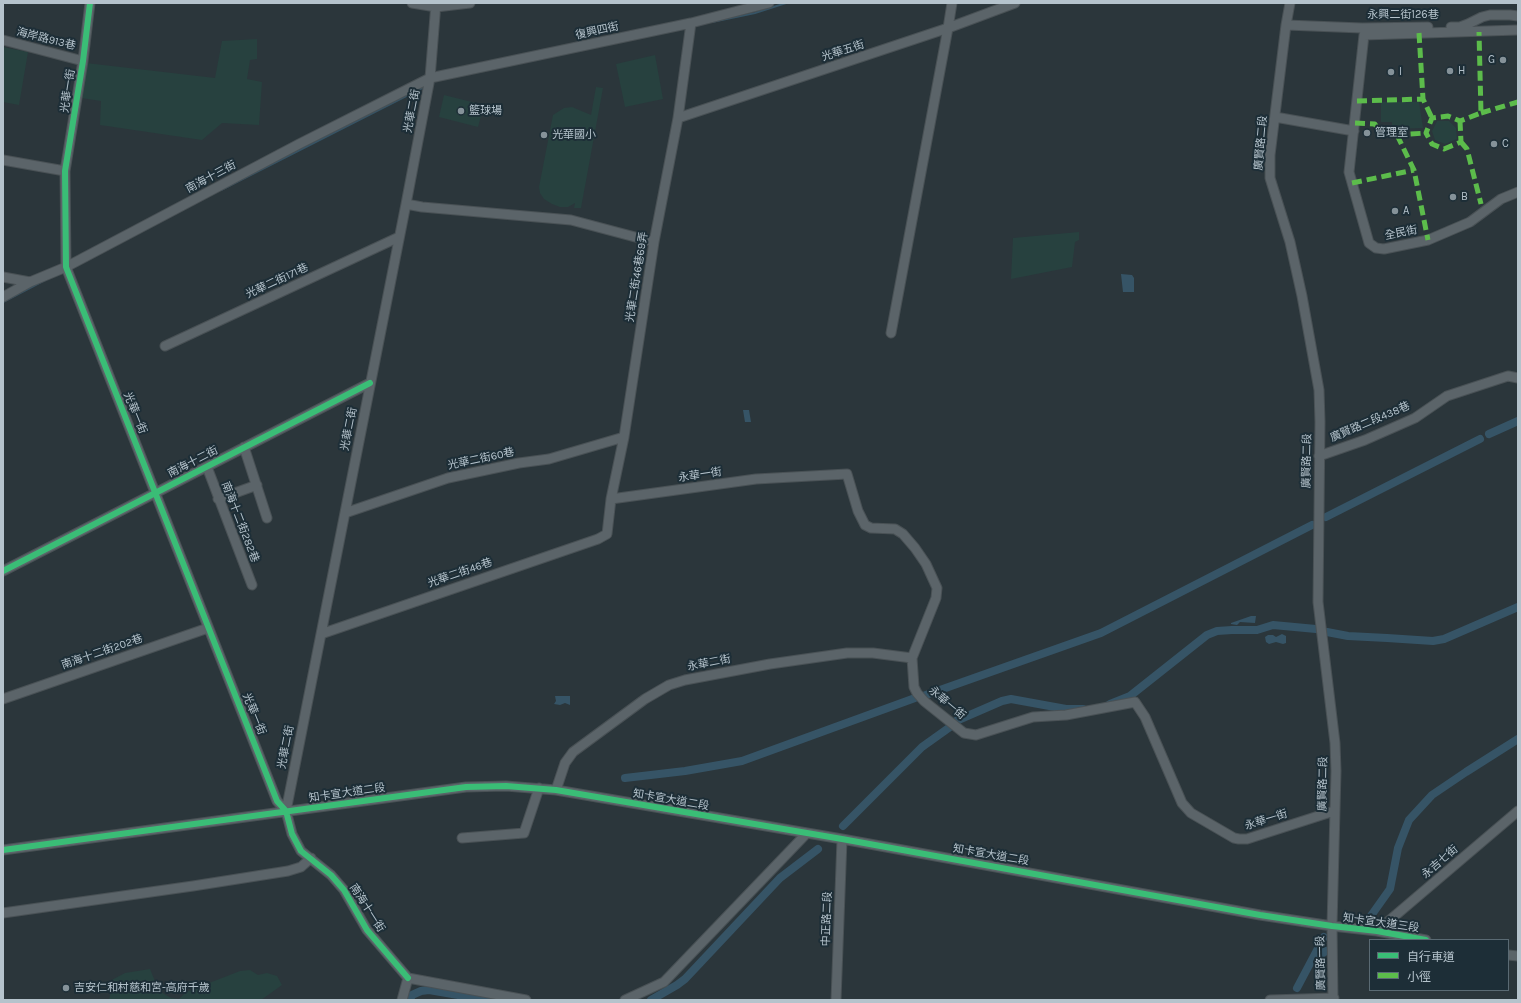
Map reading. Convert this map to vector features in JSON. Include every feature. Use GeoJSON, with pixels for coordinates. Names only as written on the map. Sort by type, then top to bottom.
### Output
{"type":"FeatureCollection","features":[{"type":"Feature","properties":{"kind":"street","name":"光華一街"},"geometry":{"type":"LineString","coordinates":[[90,3],[83,61],[65,171],[66,266],[277,801],[286,811]]}},
{"type":"Feature","properties":{"kind":"street"},"geometry":{"type":"LineString","coordinates":[[412,3],[436,5],[470,3]]}},
{"type":"Feature","properties":{"kind":"street","name":"復興四街"},"geometry":{"type":"LineString","coordinates":[[430,78],[691,23],[769,3]]}},
{"type":"Feature","properties":{"kind":"street"},"geometry":{"type":"LineString","coordinates":[[892,334],[952,3]]}},
{"type":"Feature","properties":{"kind":"street","name":"光華五街"},"geometry":{"type":"LineString","coordinates":[[678,118],[948,28],[1015,3]]}},
{"type":"Feature","properties":{"kind":"street","name":"廣賢路二段"},"geometry":{"type":"LineString","coordinates":[[1290,3],[1270,155],[1270,178],[1290,242],[1314,356],[1319,390],[1318,602],[1335,743],[1336,771],[1332,926]]}},
{"type":"Feature","properties":{"kind":"street","name":"光華二街"},"geometry":{"type":"LineString","coordinates":[[286,811],[430,78],[436,5]]}},
{"type":"Feature","properties":{"kind":"street","name":"永興二街126巷"},"geometry":{"type":"LineString","coordinates":[[1286,25],[1362,28],[1460,27],[1482,16],[1490,14],[1518,16]]}},
{"type":"Feature","properties":{"kind":"street","name":"光華二街46巷69弄"},"geometry":{"type":"LineString","coordinates":[[607,534],[611,499],[624,437],[654,242],[678,118],[691,23]]}},
{"type":"Feature","properties":{"kind":"street","name":"全民街"},"geometry":{"type":"LineString","coordinates":[[1518,30],[1364,35],[1349,172],[1369,243],[1376,248],[1384,249],[1428,240],[1470,222],[1501,199],[1518,192]]}},
{"type":"Feature","properties":{"kind":"street","name":"海岸路913巷"},"geometry":{"type":"LineString","coordinates":[[3,40],[83,61]]}},
{"type":"Feature","properties":{"kind":"street","name":"南海十三街"},"geometry":{"type":"LineString","coordinates":[[3,297],[430,78]]}},
{"type":"Feature","properties":{"kind":"street"},"geometry":{"type":"LineString","coordinates":[[1275,118],[1354,131]]}},
{"type":"Feature","properties":{"kind":"street"},"geometry":{"type":"LineString","coordinates":[[3,160],[65,171]]}},
{"type":"Feature","properties":{"kind":"street"},"geometry":{"type":"LineString","coordinates":[[406,204],[422,207],[571,220],[654,242]]}},
{"type":"Feature","properties":{"kind":"street","name":"光華二街171巷"},"geometry":{"type":"LineString","coordinates":[[164,346],[399,237]]}},
{"type":"Feature","properties":{"kind":"street"},"geometry":{"type":"LineString","coordinates":[[3,277],[30,282]]}},
{"type":"Feature","properties":{"kind":"street","name":"廣賢路二段438巷"},"geometry":{"type":"LineString","coordinates":[[1319,456],[1365,440],[1415,418],[1447,396],[1508,376],[1518,378]]}},
{"type":"Feature","properties":{"kind":"street","name":"南海十二街"},"geometry":{"type":"LineString","coordinates":[[3,571],[370,382]]}},
{"type":"Feature","properties":{"kind":"street","name":"光華二街60巷"},"geometry":{"type":"LineString","coordinates":[[345,513],[448,478],[519,463],[549,459],[624,437]]}},
{"type":"Feature","properties":{"kind":"street"},"geometry":{"type":"LineString","coordinates":[[244,447],[267,518]]}},
{"type":"Feature","properties":{"kind":"street","name":"南海十二街282巷"},"geometry":{"type":"LineString","coordinates":[[207,467],[252,585]]}},
{"type":"Feature","properties":{"kind":"street","name":"永華一街"},"geometry":{"type":"LineString","coordinates":[[611,499],[756,479],[847,474],[858,512],[865,525],[871,528],[895,529],[903,534],[926,564],[938,588],[936,598],[912,658],[914,687],[916,693],[924,701],[968,734],[976,735],[1033,717],[1066,715],[1135,702],[1145,717],[1182,803],[1191,813],[1234,838],[1239,840],[1247,839],[1334,810]]}},
{"type":"Feature","properties":{"kind":"street"},"geometry":{"type":"LineString","coordinates":[[218,499],[257,485]]}},
{"type":"Feature","properties":{"kind":"street","name":"光華二街46巷"},"geometry":{"type":"LineString","coordinates":[[321,634],[598,539],[607,534]]}},
{"type":"Feature","properties":{"kind":"street","name":"南海十二街202巷"},"geometry":{"type":"LineString","coordinates":[[3,699],[208,628]]}},
{"type":"Feature","properties":{"kind":"street","name":"永華二街"},"geometry":{"type":"LineString","coordinates":[[556,790],[565,763],[573,752],[645,698],[669,685],[685,680],[770,664],[847,653],[873,653],[912,658]]}},
{"type":"Feature","properties":{"kind":"street","name":"知卡宣大道二段"},"geometry":{"type":"LineString","coordinates":[[3,850],[466,787],[506,786],[556,790],[842,839],[1260,915],[1332,926]]}},
{"type":"Feature","properties":{"kind":"street"},"geometry":{"type":"LineString","coordinates":[[462,838],[524,833],[539,788]]}},
{"type":"Feature","properties":{"kind":"street","name":"南海十一街"},"geometry":{"type":"LineString","coordinates":[[286,811],[292,834],[301,850],[331,875],[344,890],[367,930],[408,978]]}},
{"type":"Feature","properties":{"kind":"street","name":"永吉七街"},"geometry":{"type":"LineString","coordinates":[[1377,931],[1518,811]]}},
{"type":"Feature","properties":{"kind":"street"},"geometry":{"type":"LineString","coordinates":[[625,1000],[664,982],[807,833]]}},
{"type":"Feature","properties":{"kind":"street","name":"中正路二段"},"geometry":{"type":"LineString","coordinates":[[836,1000],[842,839]]}},
{"type":"Feature","properties":{"kind":"street"},"geometry":{"type":"LineString","coordinates":[[3,912],[193,886],[288,871],[300,867],[311,858]]}},
{"type":"Feature","properties":{"kind":"street","name":"知卡宣大道三段"},"geometry":{"type":"LineString","coordinates":[[1332,926],[1377,931],[1421,939]]}},
{"type":"Feature","properties":{"kind":"street","name":"廣賢路一段"},"geometry":{"type":"LineString","coordinates":[[1332,926],[1333,999]]}},
{"type":"Feature","properties":{"kind":"street"},"geometry":{"type":"LineString","coordinates":[[402,1000],[408,978],[526,1000]]}},
{"type":"Feature","properties":{"kind":"street"},"geometry":{"type":"LineString","coordinates":[[1270,1000],[1333,999]]}},
{"type":"Feature","properties":{"kind":"green space"},"geometry":{"type":"Polygon","coordinates":[[[257,39],[257,59],[250,60],[247,79],[262,82],[259,125],[222,123],[202,140],[100,125],[101,101],[81,98],[86,63],[215,78],[222,41],[257,39]]]}},
{"type":"Feature","properties":{"kind":"green space"},"geometry":{"type":"Polygon","coordinates":[[[3,47],[28,52],[19,105],[3,102],[3,47]]]}},
{"type":"Feature","properties":{"kind":"green space"},"geometry":{"type":"Polygon","coordinates":[[[655,55],[663,99],[625,107],[616,64],[655,55]]]}},
{"type":"Feature","properties":{"kind":"green space"},"geometry":{"type":"Polygon","coordinates":[[[596,87],[603,88],[581,208],[574,208],[575,203],[568,207],[560,207],[544,199],[540,193],[539,187],[553,115],[564,108],[572,107],[591,115],[596,87]]]}},
{"type":"Feature","properties":{"kind":"green space","name":"籃球場"},"geometry":{"type":"Polygon","coordinates":[[[444,95],[484,105],[478,127],[439,117],[444,95]]]}},
{"type":"Feature","properties":{"kind":"green space"},"geometry":{"type":"Polygon","coordinates":[[[1381,102],[1419,102],[1423,128],[1392,129],[1392,122],[1381,122],[1381,102]]]}},
{"type":"Feature","properties":{"kind":"green space"},"geometry":{"type":"Polygon","coordinates":[[[1437,121],[1449,121],[1456,128],[1457,139],[1445,144],[1435,140],[1432,131],[1437,121]]]}},
{"type":"Feature","properties":{"kind":"green space"},"geometry":{"type":"Polygon","coordinates":[[[1079,232],[1079,240],[1075,242],[1072,267],[1011,279],[1013,238],[1079,232]]]}},
{"type":"Feature","properties":{"kind":"green space"},"geometry":{"type":"Polygon","coordinates":[[[150,969],[159,991],[171,998],[179,999],[186,992],[240,971],[250,970],[258,975],[267,973],[277,976],[282,985],[261,1000],[109,1000],[111,991],[108,982],[125,973],[150,969]]]}},
{"type":"Feature","properties":{"kind":"water"},"geometry":{"type":"Polygon","coordinates":[[[1121,274],[1132,275],[1134,278],[1134,292],[1123,292],[1121,274]]]}},
{"type":"Feature","properties":{"kind":"water"},"geometry":{"type":"Polygon","coordinates":[[[743,410],[749,410],[751,422],[745,422],[743,410]]]}},
{"type":"Feature","properties":{"kind":"water"},"geometry":{"type":"Polygon","coordinates":[[[1251,616],[1256,616],[1255,623],[1240,622],[1237,625],[1231,624],[1231,623],[1251,616]]]}},
{"type":"Feature","properties":{"kind":"water"},"geometry":{"type":"Polygon","coordinates":[[[1282,634],[1286,636],[1286,643],[1283,644],[1276,642],[1269,644],[1266,642],[1265,637],[1268,635],[1273,635],[1276,637],[1282,634]]]}},
{"type":"Feature","properties":{"kind":"water"},"geometry":{"type":"Polygon","coordinates":[[[555,696],[570,696],[570,705],[565,703],[560,705],[554,704],[556,701],[555,696]]]}},
{"type":"Feature","properties":{"kind":"waterway"},"geometry":{"type":"LineString","coordinates":[[712,22],[755,13],[786,3]]}},
{"type":"Feature","properties":{"kind":"waterway"},"geometry":{"type":"LineString","coordinates":[[221,190],[422,88]]}},
{"type":"Feature","properties":{"kind":"waterway"},"geometry":{"type":"LineString","coordinates":[[3,302],[47,279]]}},
{"type":"Feature","properties":{"kind":"waterway"},"geometry":{"type":"LineString","coordinates":[[1489,434],[1518,421]]}},
{"type":"Feature","properties":{"kind":"waterway"},"geometry":{"type":"LineString","coordinates":[[1326,517],[1480,439]]}},
{"type":"Feature","properties":{"kind":"waterway"},"geometry":{"type":"LineString","coordinates":[[923,696],[1101,633],[1312,525]]}},
{"type":"Feature","properties":{"kind":"waterway"},"geometry":{"type":"LineString","coordinates":[[1327,632],[1348,636],[1433,641],[1444,639],[1518,607]]}},
{"type":"Feature","properties":{"kind":"waterway"},"geometry":{"type":"LineString","coordinates":[[1110,704],[1130,696],[1207,635],[1217,631],[1257,630],[1273,625],[1316,629]]}},
{"type":"Feature","properties":{"kind":"waterway"},"geometry":{"type":"LineString","coordinates":[[625,778],[685,771],[742,761],[915,698]]}},
{"type":"Feature","properties":{"kind":"waterway"},"geometry":{"type":"LineString","coordinates":[[956,721],[1002,701],[1011,699],[1066,709],[1083,709]]}},
{"type":"Feature","properties":{"kind":"waterway"},"geometry":{"type":"LineString","coordinates":[[843,826],[922,747],[950,727]]}},
{"type":"Feature","properties":{"kind":"waterway"},"geometry":{"type":"LineString","coordinates":[[1368,920],[1390,889],[1398,848],[1409,820],[1432,795],[1518,739]]}},
{"type":"Feature","properties":{"kind":"waterway"},"geometry":{"type":"LineString","coordinates":[[651,1000],[685,979],[780,878],[818,849]]}},
{"type":"Feature","properties":{"kind":"waterway"},"geometry":{"type":"LineString","coordinates":[[1297,988],[1324,937]]}},
{"type":"Feature","properties":{"kind":"waterway"},"geometry":{"type":"LineString","coordinates":[[1312,961],[1326,951]]}},
{"type":"Feature","properties":{"kind":"waterway"},"geometry":{"type":"LineString","coordinates":[[410,1000],[412,995],[421,991],[429,990],[487,1000]]}},
{"type":"Feature","properties":{"kind":"marked path"},"geometry":{"type":"LineString","coordinates":[[1460,121],[1461,142],[1444,149],[1432,144],[1426,133],[1432,118],[1448,116],[1460,121],[1481,113],[1479,32]]}},
{"type":"Feature","properties":{"kind":"marked path"},"geometry":{"type":"LineString","coordinates":[[1419,33],[1423,99],[1432,118]]}},
{"type":"Feature","properties":{"kind":"marked path"},"geometry":{"type":"LineString","coordinates":[[1357,101],[1423,99]]}},
{"type":"Feature","properties":{"kind":"marked path"},"geometry":{"type":"LineString","coordinates":[[1481,113],[1518,102]]}},
{"type":"Feature","properties":{"kind":"marked path"},"geometry":{"type":"LineString","coordinates":[[1355,123],[1375,124],[1378,130],[1397,135],[1426,133]]}},
{"type":"Feature","properties":{"kind":"marked path"},"geometry":{"type":"LineString","coordinates":[[1397,135],[1414,170],[1428,240]]}},
{"type":"Feature","properties":{"kind":"marked path"},"geometry":{"type":"LineString","coordinates":[[1461,142],[1467,149],[1481,204]]}},
{"type":"Feature","properties":{"kind":"marked path"},"geometry":{"type":"LineString","coordinates":[[1352,183],[1414,170]]}},
{"type":"Feature","properties":{"kind":"cycle path"},"geometry":{"type":"LineString","coordinates":[[90,3],[83,61],[65,171],[66,267],[277,801],[286,811],[292,834],[301,851],[331,875],[344,890],[367,930],[408,978]]}},
{"type":"Feature","properties":{"kind":"cycle path"},"geometry":{"type":"LineString","coordinates":[[3,571],[370,383]]}},
{"type":"Feature","properties":{"kind":"cycle path"},"geometry":{"type":"LineString","coordinates":[[3,850],[466,787],[506,786],[556,790],[842,839],[1260,915],[1377,931],[1421,939]]}},
{"type":"Feature","properties":{"kind":"place","name":"G"},"geometry":{"type":"Point","coordinates":[1503,60]}},
{"type":"Feature","properties":{"kind":"place","name":"H"},"geometry":{"type":"Point","coordinates":[1450,71]}},
{"type":"Feature","properties":{"kind":"place","name":"I"},"geometry":{"type":"Point","coordinates":[1391,72]}},
{"type":"Feature","properties":{"kind":"place","name":"籃球場"},"geometry":{"type":"Point","coordinates":[461,111]}},
{"type":"Feature","properties":{"kind":"place","name":"管理室"},"geometry":{"type":"Point","coordinates":[1367,133]}},
{"type":"Feature","properties":{"kind":"place","name":"光華國小"},"geometry":{"type":"Point","coordinates":[544,135]}},
{"type":"Feature","properties":{"kind":"place","name":"C"},"geometry":{"type":"Point","coordinates":[1494,144]}},
{"type":"Feature","properties":{"kind":"place","name":"B"},"geometry":{"type":"Point","coordinates":[1453,197]}},
{"type":"Feature","properties":{"kind":"place","name":"A"},"geometry":{"type":"Point","coordinates":[1395,211]}},
{"type":"Feature","properties":{"kind":"place","name":"吉安仁和村慈和宮-高府千歲"},"geometry":{"type":"Point","coordinates":[66,988]}}]}
